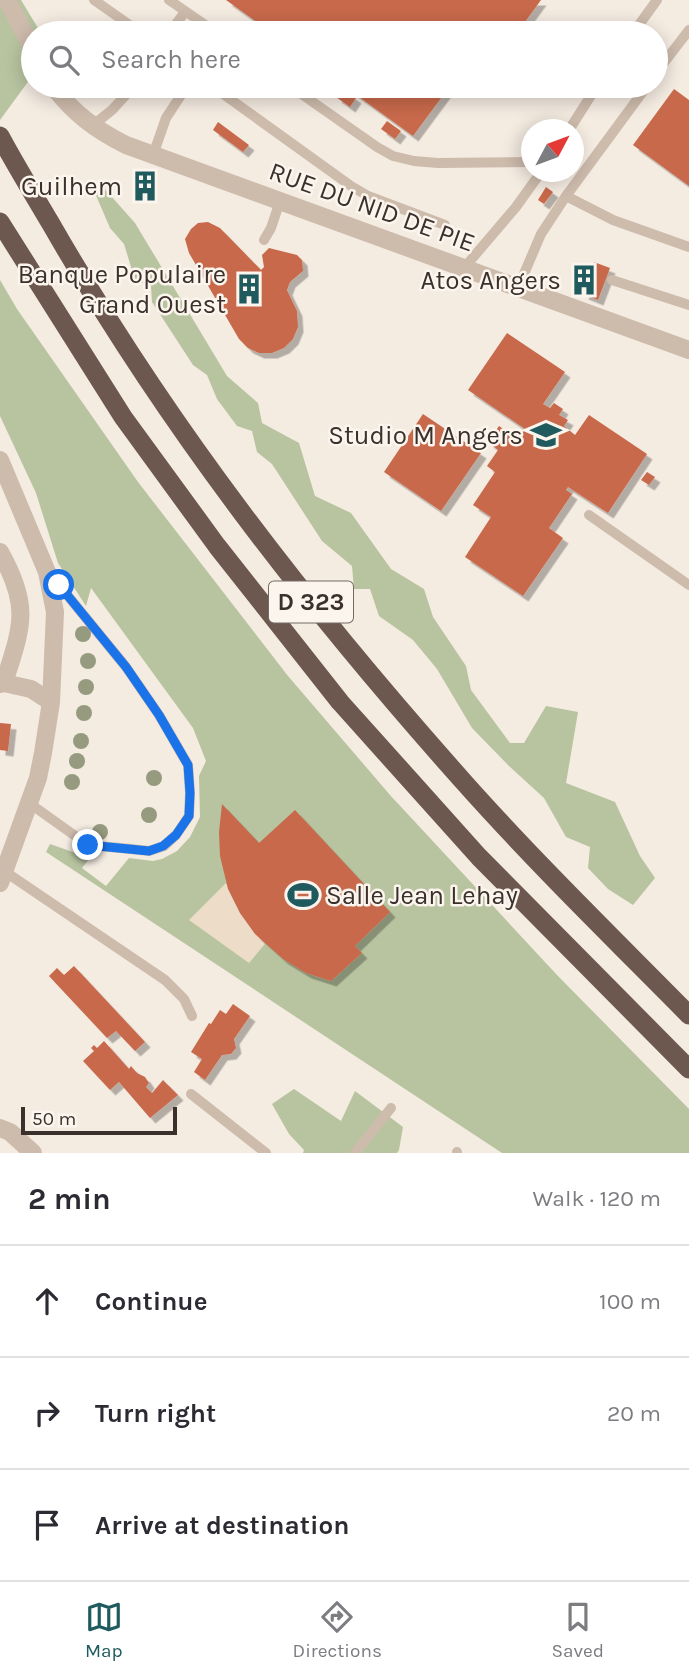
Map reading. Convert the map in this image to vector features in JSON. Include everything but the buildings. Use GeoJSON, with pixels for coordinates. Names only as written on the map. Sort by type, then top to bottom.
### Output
{"type":"FeatureCollection","features":[{"type":"Feature","properties":{"kind":"highway","name":"D 323"},"geometry":{"type":"LineString","coordinates":[[0,136],[98,307],[183,434],[283,568],[463,781],[542,867],[689,1015]]}},
{"type":"Feature","properties":{"kind":"highway","name":"D 323"},"geometry":{"type":"LineString","coordinates":[[0,222],[123,417],[217,546],[340,702],[479,857],[689,1069]]}},
{"type":"Feature","properties":{"kind":"highway"},"geometry":{"type":"LineString","coordinates":[[660,1040],[689,1084]]}},
{"type":"Feature","properties":{"kind":"street"},"geometry":{"type":"LineString","coordinates":[[7,0],[21,26]]}},
{"type":"Feature","properties":{"kind":"street","name":"RUE DU NID DE PIE"},"geometry":{"type":"LineString","coordinates":[[63,98],[92,127],[126,145],[689,350]]}},
{"type":"Feature","properties":{"kind":"street"},"geometry":{"type":"LineString","coordinates":[[0,460],[48,579],[55,612],[51,702],[43,753],[29,803],[2,877]]}},
{"type":"Feature","properties":{"kind":"street"},"geometry":{"type":"LineString","coordinates":[[0,552],[15,578],[21,608],[17,641],[2,684],[31,689],[51,702]]}},
{"type":"Feature","properties":{"kind":"street"},"geometry":{"type":"LineString","coordinates":[[0,1128],[10,1132],[33,1153]]}},
{"type":"Feature","properties":{"kind":"lane"},"geometry":{"type":"LineString","coordinates":[[94,0],[124,21]]}},
{"type":"Feature","properties":{"kind":"lane"},"geometry":{"type":"LineString","coordinates":[[169,0],[199,21]]}},
{"type":"Feature","properties":{"kind":"lane"},"geometry":{"type":"LineString","coordinates":[[642,21],[657,0]]}},
{"type":"Feature","properties":{"kind":"lane"},"geometry":{"type":"LineString","coordinates":[[178,21],[185,12]]}},
{"type":"Feature","properties":{"kind":"lane"},"geometry":{"type":"LineString","coordinates":[[668,58],[689,30]]}},
{"type":"Feature","properties":{"kind":"lane"},"geometry":{"type":"LineString","coordinates":[[92,127],[123,98]]}},
{"type":"Feature","properties":{"kind":"lane"},"geometry":{"type":"LineString","coordinates":[[153,155],[166,118],[179,98]]}},
{"type":"Feature","properties":{"kind":"lane"},"geometry":{"type":"LineString","coordinates":[[228,98],[330,173],[368,196],[445,225]]}},
{"type":"Feature","properties":{"kind":"lane"},"geometry":{"type":"LineString","coordinates":[[308,98],[393,156],[438,163],[521,162]]}},
{"type":"Feature","properties":{"kind":"lane"},"geometry":{"type":"LineString","coordinates":[[576,119],[589,98]]}},
{"type":"Feature","properties":{"kind":"lane"},"geometry":{"type":"LineString","coordinates":[[518,288],[541,234],[638,98]]}},
{"type":"Feature","properties":{"kind":"lane"},"geometry":{"type":"LineString","coordinates":[[464,268],[534,182]]}},
{"type":"Feature","properties":{"kind":"lane"},"geometry":{"type":"LineString","coordinates":[[566,196],[614,220],[689,247]]}},
{"type":"Feature","properties":{"kind":"lane"},"geometry":{"type":"LineString","coordinates":[[264,240],[280,201]]}},
{"type":"Feature","properties":{"kind":"lane"},"geometry":{"type":"LineString","coordinates":[[612,280],[689,305]]}},
{"type":"Feature","properties":{"kind":"lane"},"geometry":{"type":"LineString","coordinates":[[589,515],[689,585]]}},
{"type":"Feature","properties":{"kind":"lane"},"geometry":{"type":"LineString","coordinates":[[29,803],[88,845],[121,849],[149,851],[163,846],[176,835],[189,816],[188,765],[159,715],[126,667],[59,585],[48,579]]}},
{"type":"Feature","properties":{"kind":"lane"},"geometry":{"type":"LineString","coordinates":[[2,877],[165,980],[184,999],[192,1016]]}},
{"type":"Feature","properties":{"kind":"lane"},"geometry":{"type":"LineString","coordinates":[[191,1094],[266,1153]]}},
{"type":"Feature","properties":{"kind":"lane"},"geometry":{"type":"LineString","coordinates":[[355,1153],[391,1108]]}},
{"type":"Feature","properties":{"kind":"green space"},"geometry":{"type":"Polygon","coordinates":[[[0,0],[21,0],[34,21],[21,21],[21,91],[0,120],[0,0]]]}},
{"type":"Feature","properties":{"kind":"green space"},"geometry":{"type":"Polygon","coordinates":[[[103,187],[135,223],[227,376],[258,403],[262,423],[299,443],[315,496],[351,513],[391,569],[424,589],[433,617],[466,666],[471,690],[510,743],[524,743],[546,706],[578,712],[566,783],[615,802],[640,856],[655,878],[633,905],[608,889],[588,868],[590,847],[566,837],[544,798],[472,728],[437,669],[413,640],[379,616],[370,589],[354,589],[352,566],[322,541],[272,464],[257,452],[252,431],[237,426],[217,399],[207,375],[193,365],[152,302],[151,286],[135,280],[124,244],[110,228],[95,193],[103,187]]]}},
{"type":"Feature","properties":{"kind":"green space"},"geometry":{"type":"Polygon","coordinates":[[[0,280],[17,309],[138,482],[288,676],[390,795],[557,975],[689,1109],[689,1153],[502,1153],[46,852],[50,844],[90,858],[82,868],[106,886],[129,858],[153,861],[177,851],[190,837],[200,817],[199,776],[206,761],[193,728],[91,588],[86,606],[58,563],[36,493],[0,416],[0,280]]]}},
{"type":"Feature","properties":{"kind":"green space"},"geometry":{"type":"Polygon","coordinates":[[[294,1089],[341,1121],[355,1091],[403,1127],[399,1150],[397,1153],[303,1153],[304,1150],[289,1134],[272,1104],[294,1089]]]}},
{"type":"Feature","properties":{"kind":"shaded area"},"geometry":{"type":"Polygon","coordinates":[[[226,883],[240,913],[265,944],[249,963],[189,920],[226,883]]]}},
{"type":"Feature","properties":{"kind":"place","name":"Guilhem"},"geometry":{"type":"Point","coordinates":[145,186]}},
{"type":"Feature","properties":{"kind":"place","name":"Atos Angers"},"geometry":{"type":"Point","coordinates":[584,280]}},
{"type":"Feature","properties":{"kind":"place","name":"Banque Populaire Grand Ouest"},"geometry":{"type":"Point","coordinates":[249,289]}},
{"type":"Feature","properties":{"kind":"place","name":"Studio M Angers"},"geometry":{"type":"Point","coordinates":[546,435]}},
{"type":"Feature","properties":{"kind":"place","name":"Salle Jean Lehay"},"geometry":{"type":"Point","coordinates":[303,895]}},
{"type":"Feature","properties":{"kind":"route"},"geometry":{"type":"LineString","coordinates":[[59,585],[126,667],[159,715],[188,765],[189,816],[184,826],[163,846],[149,851],[88,845]]}}]}
